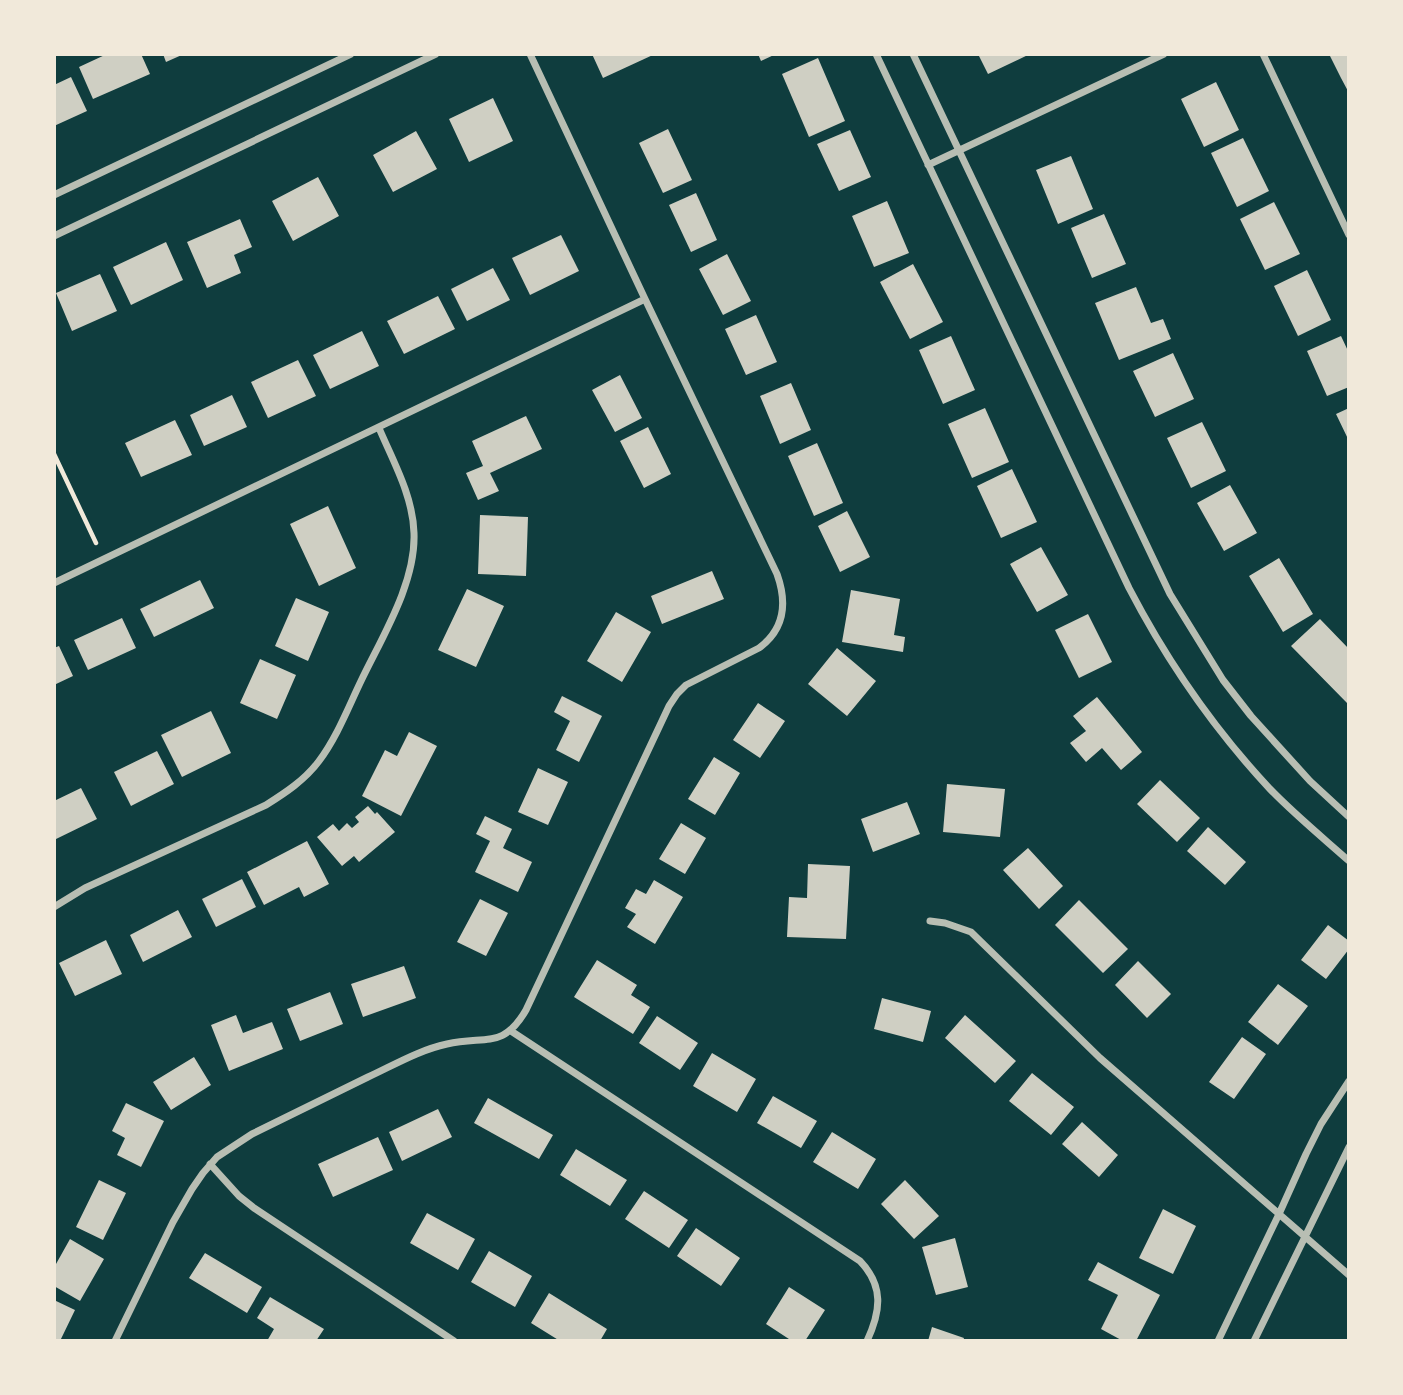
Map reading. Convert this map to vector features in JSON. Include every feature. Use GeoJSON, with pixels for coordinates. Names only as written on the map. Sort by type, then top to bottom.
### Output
{"type":"FeatureCollection","features":[{"type":"Feature","properties":{"kind":"street"},"geometry":{"type":"LineString","coordinates":[[54,195],[351,54]]}},
{"type":"Feature","properties":{"kind":"street"},"geometry":{"type":"LineString","coordinates":[[54,236],[436,54]]}},
{"type":"Feature","properties":{"kind":"street"},"geometry":{"type":"LineString","coordinates":[[115,1341],[192,1189],[210,1164],[226,1150],[252,1134],[413,1055],[448,1043],[503,1035],[518,1024],[669,706],[686,685],[759,648],[778,628],[783,601],[777,574],[530,54]]}},
{"type":"Feature","properties":{"kind":"street"},"geometry":{"type":"LineString","coordinates":[[876,54],[1129,588],[1163,649],[1202,707],[1254,771],[1295,813],[1349,861]]}},
{"type":"Feature","properties":{"kind":"street"},"geometry":{"type":"LineString","coordinates":[[914,54],[1170,594],[1223,680],[1251,716],[1310,781],[1349,817]]}},
{"type":"Feature","properties":{"kind":"street"},"geometry":{"type":"LineString","coordinates":[[928,165],[1164,54]]}},
{"type":"Feature","properties":{"kind":"street"},"geometry":{"type":"LineString","coordinates":[[1263,54],[1349,235]]}},
{"type":"Feature","properties":{"kind":"street"},"geometry":{"type":"LineString","coordinates":[[54,583],[645,299]]}},
{"type":"Feature","properties":{"kind":"street"},"geometry":{"type":"LineString","coordinates":[[54,907],[85,888],[266,804],[294,786],[318,762],[339,726],[399,602],[411,568],[414,533],[409,500],[379,428]]}},
{"type":"Feature","properties":{"kind":"street"},"geometry":{"type":"LineString","coordinates":[[930,921],[944,922],[971,932],[1092,1051],[1349,1275]]}},
{"type":"Feature","properties":{"kind":"street"},"geometry":{"type":"LineString","coordinates":[[511,1031],[860,1261],[875,1281],[878,1304],[878,1315],[867,1341]]}},
{"type":"Feature","properties":{"kind":"street"},"geometry":{"type":"LineString","coordinates":[[1217,1341],[1321,1124],[1349,1081]]}},
{"type":"Feature","properties":{"kind":"street"},"geometry":{"type":"LineString","coordinates":[[1254,1341],[1349,1147]]}},
{"type":"Feature","properties":{"kind":"street"},"geometry":{"type":"LineString","coordinates":[[210,1164],[254,1209],[454,1341]]}},
{"type":"Feature","properties":{"kind":"path"},"geometry":{"type":"LineString","coordinates":[[54,454],[70,482],[96,543]]}},
{"type":"Feature","properties":{"kind":"building"},"geometry":{"type":"Polygon","coordinates":[[[107,54],[141,54],[150,74],[93,99],[79,67],[107,54]]]}},
{"type":"Feature","properties":{"kind":"building"},"geometry":{"type":"Polygon","coordinates":[[[163,54],[184,54],[166,62],[163,54]]]}},
{"type":"Feature","properties":{"kind":"building"},"geometry":{"type":"Polygon","coordinates":[[[592,54],[655,54],[603,78],[592,54]]]}},
{"type":"Feature","properties":{"kind":"building"},"geometry":{"type":"Polygon","coordinates":[[[758,54],[776,54],[761,61],[758,54]]]}},
{"type":"Feature","properties":{"kind":"building"},"geometry":{"type":"Polygon","coordinates":[[[978,54],[1030,54],[988,74],[978,54]]]}},
{"type":"Feature","properties":{"kind":"building"},"geometry":{"type":"Polygon","coordinates":[[[1329,54],[1349,54],[1349,93],[1341,78],[1329,54]]]}},
{"type":"Feature","properties":{"kind":"building"},"geometry":{"type":"Polygon","coordinates":[[[818,58],[845,121],[809,137],[782,74],[818,58]]]}},
{"type":"Feature","properties":{"kind":"building"},"geometry":{"type":"Polygon","coordinates":[[[71,77],[87,111],[54,126],[54,85],[71,77]]]}},
{"type":"Feature","properties":{"kind":"building"},"geometry":{"type":"Polygon","coordinates":[[[1216,82],[1239,130],[1204,147],[1181,99],[1216,82]]]}},
{"type":"Feature","properties":{"kind":"building"},"geometry":{"type":"Polygon","coordinates":[[[493,98],[513,141],[469,162],[449,119],[493,98]]]}},
{"type":"Feature","properties":{"kind":"building"},"geometry":{"type":"Polygon","coordinates":[[[668,129],[692,180],[663,193],[639,143],[668,129]]]}},
{"type":"Feature","properties":{"kind":"building"},"geometry":{"type":"Polygon","coordinates":[[[850,130],[871,177],[839,191],[817,144],[850,130]]]}},
{"type":"Feature","properties":{"kind":"building"},"geometry":{"type":"Polygon","coordinates":[[[416,131],[437,169],[393,192],[373,155],[416,131]]]}},
{"type":"Feature","properties":{"kind":"building"},"geometry":{"type":"Polygon","coordinates":[[[1243,138],[1269,191],[1237,207],[1211,153],[1243,138]]]}},
{"type":"Feature","properties":{"kind":"building"},"geometry":{"type":"Polygon","coordinates":[[[1071,156],[1093,209],[1058,224],[1036,170],[1071,156]]]}},
{"type":"Feature","properties":{"kind":"building"},"geometry":{"type":"Polygon","coordinates":[[[318,177],[339,216],[293,241],[272,201],[318,177]]]}},
{"type":"Feature","properties":{"kind":"building"},"geometry":{"type":"Polygon","coordinates":[[[696,193],[717,240],[691,252],[669,205],[696,193]]]}},
{"type":"Feature","properties":{"kind":"building"},"geometry":{"type":"Polygon","coordinates":[[[887,201],[909,253],[874,267],[852,216],[887,201]]]}},
{"type":"Feature","properties":{"kind":"building"},"geometry":{"type":"Polygon","coordinates":[[[1274,202],[1300,254],[1265,270],[1240,219],[1274,202]]]}},
{"type":"Feature","properties":{"kind":"building"},"geometry":{"type":"Polygon","coordinates":[[[1104,214],[1126,264],[1092,278],[1071,228],[1104,214]]]}},
{"type":"Feature","properties":{"kind":"building"},"geometry":{"type":"Polygon","coordinates":[[[240,219],[252,247],[234,255],[241,273],[207,288],[187,242],[240,219]]]}},
{"type":"Feature","properties":{"kind":"building"},"geometry":{"type":"Polygon","coordinates":[[[561,235],[579,271],[530,295],[512,258],[561,235]]]}},
{"type":"Feature","properties":{"kind":"building"},"geometry":{"type":"Polygon","coordinates":[[[166,242],[183,280],[131,305],[113,267],[166,242]]]}},
{"type":"Feature","properties":{"kind":"building"},"geometry":{"type":"Polygon","coordinates":[[[727,254],[751,301],[723,315],[699,269],[727,254]]]}},
{"type":"Feature","properties":{"kind":"building"},"geometry":{"type":"Polygon","coordinates":[[[913,264],[943,322],[910,339],[880,282],[913,264]]]}},
{"type":"Feature","properties":{"kind":"building"},"geometry":{"type":"Polygon","coordinates":[[[493,268],[510,300],[467,321],[451,289],[493,268]]]}},
{"type":"Feature","properties":{"kind":"building"},"geometry":{"type":"Polygon","coordinates":[[[1307,270],[1331,320],[1298,336],[1274,286],[1307,270]]]}},
{"type":"Feature","properties":{"kind":"building"},"geometry":{"type":"Polygon","coordinates":[[[100,274],[117,311],[72,331],[56,293],[100,274]]]}},
{"type":"Feature","properties":{"kind":"building"},"geometry":{"type":"Polygon","coordinates":[[[1136,287],[1151,323],[1163,319],[1171,339],[1119,360],[1095,303],[1136,287]]]}},
{"type":"Feature","properties":{"kind":"building"},"geometry":{"type":"Polygon","coordinates":[[[438,296],[455,329],[404,354],[387,321],[438,296]]]}},
{"type":"Feature","properties":{"kind":"building"},"geometry":{"type":"Polygon","coordinates":[[[756,315],[777,362],[746,375],[725,329],[756,315]]]}},
{"type":"Feature","properties":{"kind":"building"},"geometry":{"type":"Polygon","coordinates":[[[362,331],[379,366],[330,389],[313,355],[362,331]]]}},
{"type":"Feature","properties":{"kind":"building"},"geometry":{"type":"Polygon","coordinates":[[[951,336],[975,390],[943,404],[919,350],[951,336]]]}},
{"type":"Feature","properties":{"kind":"building"},"geometry":{"type":"Polygon","coordinates":[[[1341,336],[1349,353],[1349,387],[1327,396],[1307,351],[1341,336]]]}},
{"type":"Feature","properties":{"kind":"building"},"geometry":{"type":"Polygon","coordinates":[[[1173,353],[1194,399],[1155,417],[1133,371],[1173,353]]]}},
{"type":"Feature","properties":{"kind":"building"},"geometry":{"type":"Polygon","coordinates":[[[298,360],[316,396],[268,418],[251,382],[298,360]]]}},
{"type":"Feature","properties":{"kind":"building"},"geometry":{"type":"Polygon","coordinates":[[[620,375],[642,418],[615,432],[592,390],[620,375]]]}},
{"type":"Feature","properties":{"kind":"building"},"geometry":{"type":"Polygon","coordinates":[[[791,383],[811,430],[780,444],[760,396],[791,383]]]}},
{"type":"Feature","properties":{"kind":"building"},"geometry":{"type":"Polygon","coordinates":[[[232,395],[247,427],[204,446],[190,415],[232,395]]]}},
{"type":"Feature","properties":{"kind":"building"},"geometry":{"type":"Polygon","coordinates":[[[985,408],[1009,462],[972,478],[948,424],[985,408]]]}},
{"type":"Feature","properties":{"kind":"building"},"geometry":{"type":"Polygon","coordinates":[[[1349,408],[1349,441],[1336,414],[1349,408]]]}},
{"type":"Feature","properties":{"kind":"building"},"geometry":{"type":"Polygon","coordinates":[[[526,416],[542,449],[490,473],[499,491],[478,500],[466,473],[483,466],[472,441],[526,416]]]}},
{"type":"Feature","properties":{"kind":"building"},"geometry":{"type":"Polygon","coordinates":[[[175,420],[192,455],[141,477],[125,443],[175,420]]]}},
{"type":"Feature","properties":{"kind":"building"},"geometry":{"type":"Polygon","coordinates":[[[1202,422],[1226,471],[1191,488],[1167,438],[1202,422]]]}},
{"type":"Feature","properties":{"kind":"building"},"geometry":{"type":"Polygon","coordinates":[[[648,427],[671,474],[644,488],[620,441],[648,427]]]}},
{"type":"Feature","properties":{"kind":"building"},"geometry":{"type":"Polygon","coordinates":[[[817,443],[843,503],[814,516],[788,456],[817,443]]]}},
{"type":"Feature","properties":{"kind":"building"},"geometry":{"type":"Polygon","coordinates":[[[1012,469],[1037,522],[1001,538],[977,486],[1012,469]]]}},
{"type":"Feature","properties":{"kind":"building"},"geometry":{"type":"Polygon","coordinates":[[[1230,485],[1257,533],[1224,551],[1197,503],[1230,485]]]}},
{"type":"Feature","properties":{"kind":"building"},"geometry":{"type":"Polygon","coordinates":[[[328,506],[356,568],[319,586],[290,524],[328,506]]]}},
{"type":"Feature","properties":{"kind":"building"},"geometry":{"type":"Polygon","coordinates":[[[847,511],[870,557],[840,572],[818,526],[847,511]]]}},
{"type":"Feature","properties":{"kind":"building"},"geometry":{"type":"Polygon","coordinates":[[[480,515],[528,517],[526,576],[478,574],[480,515]]]}},
{"type":"Feature","properties":{"kind":"building"},"geometry":{"type":"Polygon","coordinates":[[[1041,547],[1068,595],[1037,612],[1010,564],[1041,547]]]}},
{"type":"Feature","properties":{"kind":"building"},"geometry":{"type":"Polygon","coordinates":[[[1279,558],[1313,614],[1283,632],[1249,576],[1279,558]]]}},
{"type":"Feature","properties":{"kind":"building"},"geometry":{"type":"Polygon","coordinates":[[[712,571],[724,599],[662,624],[651,596],[712,571]]]}},
{"type":"Feature","properties":{"kind":"building"},"geometry":{"type":"Polygon","coordinates":[[[200,580],[214,608],[154,637],[140,609],[200,580]]]}},
{"type":"Feature","properties":{"kind":"building"},"geometry":{"type":"Polygon","coordinates":[[[467,589],[504,606],[476,667],[438,650],[467,589]]]}},
{"type":"Feature","properties":{"kind":"building"},"geometry":{"type":"Polygon","coordinates":[[[851,590],[900,599],[894,635],[905,637],[903,652],[842,642],[851,590]]]}},
{"type":"Feature","properties":{"kind":"building"},"geometry":{"type":"Polygon","coordinates":[[[296,598],[329,612],[308,661],[275,646],[296,598]]]}},
{"type":"Feature","properties":{"kind":"building"},"geometry":{"type":"Polygon","coordinates":[[[616,612],[651,632],[622,682],[587,661],[616,612]]]}},
{"type":"Feature","properties":{"kind":"building"},"geometry":{"type":"Polygon","coordinates":[[[1088,614],[1112,662],[1079,678],[1055,630],[1088,614]]]}},
{"type":"Feature","properties":{"kind":"building"},"geometry":{"type":"Polygon","coordinates":[[[122,618],[136,648],[88,670],[74,640],[122,618]]]}},
{"type":"Feature","properties":{"kind":"building"},"geometry":{"type":"Polygon","coordinates":[[[1320,619],[1349,649],[1347,703],[1291,646],[1320,619]]]}},
{"type":"Feature","properties":{"kind":"building"},"geometry":{"type":"Polygon","coordinates":[[[59,646],[73,676],[54,685],[54,648],[59,646]]]}},
{"type":"Feature","properties":{"kind":"building"},"geometry":{"type":"Polygon","coordinates":[[[837,648],[876,681],[847,716],[808,684],[837,648]]]}},
{"type":"Feature","properties":{"kind":"building"},"geometry":{"type":"Polygon","coordinates":[[[260,659],[296,675],[277,719],[240,703],[260,659]]]}},
{"type":"Feature","properties":{"kind":"building"},"geometry":{"type":"Polygon","coordinates":[[[562,696],[602,716],[579,762],[556,750],[570,721],[554,712],[562,696]]]}},
{"type":"Feature","properties":{"kind":"building"},"geometry":{"type":"Polygon","coordinates":[[[1097,697],[1142,752],[1121,770],[1102,748],[1086,762],[1070,743],[1086,731],[1073,716],[1097,697]]]}},
{"type":"Feature","properties":{"kind":"building"},"geometry":{"type":"Polygon","coordinates":[[[758,703],[785,721],[760,758],[733,740],[758,703]]]}},
{"type":"Feature","properties":{"kind":"building"},"geometry":{"type":"Polygon","coordinates":[[[211,711],[231,753],[182,777],[161,735],[211,711]]]}},
{"type":"Feature","properties":{"kind":"building"},"geometry":{"type":"Polygon","coordinates":[[[409,732],[437,746],[401,816],[362,796],[385,750],[397,756],[409,732]]]}},
{"type":"Feature","properties":{"kind":"building"},"geometry":{"type":"Polygon","coordinates":[[[157,751],[174,784],[131,806],[114,772],[157,751]]]}},
{"type":"Feature","properties":{"kind":"building"},"geometry":{"type":"Polygon","coordinates":[[[714,757],[740,773],[715,815],[688,799],[714,757]]]}},
{"type":"Feature","properties":{"kind":"building"},"geometry":{"type":"Polygon","coordinates":[[[538,768],[568,782],[548,825],[518,812],[538,768]]]}},
{"type":"Feature","properties":{"kind":"building"},"geometry":{"type":"Polygon","coordinates":[[[1160,780],[1200,818],[1177,842],[1137,804],[1160,780]]]}},
{"type":"Feature","properties":{"kind":"building"},"geometry":{"type":"Polygon","coordinates":[[[947,784],[1005,789],[1000,837],[943,832],[947,784]]]}},
{"type":"Feature","properties":{"kind":"building"},"geometry":{"type":"Polygon","coordinates":[[[81,788],[97,819],[54,840],[54,801],[81,788]]]}},
{"type":"Feature","properties":{"kind":"building"},"geometry":{"type":"Polygon","coordinates":[[[907,802],[920,834],[873,852],[861,819],[907,802]]]}},
{"type":"Feature","properties":{"kind":"building"},"geometry":{"type":"Polygon","coordinates":[[[368,806],[395,832],[359,862],[354,856],[342,866],[317,837],[333,824],[339,831],[347,823],[352,828],[359,822],[355,817],[368,806]]]}},
{"type":"Feature","properties":{"kind":"building"},"geometry":{"type":"Polygon","coordinates":[[[485,816],[512,829],[503,848],[532,862],[518,892],[475,872],[490,841],[476,834],[485,816]]]}},
{"type":"Feature","properties":{"kind":"building"},"geometry":{"type":"Polygon","coordinates":[[[681,823],[706,838],[685,874],[659,859],[681,823]]]}},
{"type":"Feature","properties":{"kind":"building"},"geometry":{"type":"Polygon","coordinates":[[[1208,827],[1246,862],[1225,885],[1187,851],[1208,827]]]}},
{"type":"Feature","properties":{"kind":"building"},"geometry":{"type":"Polygon","coordinates":[[[307,841],[329,884],[304,897],[299,887],[264,905],[247,872],[307,841]]]}},
{"type":"Feature","properties":{"kind":"building"},"geometry":{"type":"Polygon","coordinates":[[[1028,848],[1063,886],[1039,909],[1003,870],[1028,848]]]}},
{"type":"Feature","properties":{"kind":"building"},"geometry":{"type":"Polygon","coordinates":[[[808,864],[850,866],[846,939],[787,937],[789,897],[807,898],[808,864]]]}},
{"type":"Feature","properties":{"kind":"building"},"geometry":{"type":"Polygon","coordinates":[[[242,879],[256,907],[216,927],[202,899],[242,879]]]}},
{"type":"Feature","properties":{"kind":"building"},"geometry":{"type":"Polygon","coordinates":[[[654,880],[683,897],[655,944],[627,927],[636,914],[625,908],[636,889],[646,894],[654,880]]]}},
{"type":"Feature","properties":{"kind":"building"},"geometry":{"type":"Polygon","coordinates":[[[480,899],[508,913],[486,956],[457,942],[480,899]]]}},
{"type":"Feature","properties":{"kind":"building"},"geometry":{"type":"Polygon","coordinates":[[[1079,900],[1128,949],[1103,973],[1055,925],[1079,900]]]}},
{"type":"Feature","properties":{"kind":"building"},"geometry":{"type":"Polygon","coordinates":[[[178,910],[192,937],[143,962],[130,935],[178,910]]]}},
{"type":"Feature","properties":{"kind":"building"},"geometry":{"type":"Polygon","coordinates":[[[1328,925],[1349,941],[1349,949],[1326,979],[1301,960],[1328,925]]]}},
{"type":"Feature","properties":{"kind":"building"},"geometry":{"type":"Polygon","coordinates":[[[106,940],[122,974],[75,996],[59,963],[106,940]]]}},
{"type":"Feature","properties":{"kind":"building"},"geometry":{"type":"Polygon","coordinates":[[[597,960],[637,985],[631,995],[650,1007],[633,1034],[574,997],[597,960]]]}},
{"type":"Feature","properties":{"kind":"building"},"geometry":{"type":"Polygon","coordinates":[[[1138,961],[1171,994],[1147,1018],[1115,985],[1138,961]]]}},
{"type":"Feature","properties":{"kind":"building"},"geometry":{"type":"Polygon","coordinates":[[[404,966],[416,998],[363,1017],[351,984],[404,966]]]}},
{"type":"Feature","properties":{"kind":"building"},"geometry":{"type":"Polygon","coordinates":[[[1278,984],[1308,1006],[1278,1045],[1248,1022],[1278,984]]]}},
{"type":"Feature","properties":{"kind":"building"},"geometry":{"type":"Polygon","coordinates":[[[330,992],[343,1024],[300,1041],[287,1009],[330,992]]]}},
{"type":"Feature","properties":{"kind":"building"},"geometry":{"type":"Polygon","coordinates":[[[882,998],[931,1011],[923,1042],[874,1029],[882,998]]]}},
{"type":"Feature","properties":{"kind":"building"},"geometry":{"type":"Polygon","coordinates":[[[236,1015],[243,1033],[272,1022],[283,1049],[229,1071],[211,1025],[236,1015]]]}},
{"type":"Feature","properties":{"kind":"building"},"geometry":{"type":"Polygon","coordinates":[[[965,1015],[1016,1061],[995,1083],[945,1038],[965,1015]]]}},
{"type":"Feature","properties":{"kind":"building"},"geometry":{"type":"Polygon","coordinates":[[[657,1016],[698,1043],[680,1070],[639,1043],[657,1016]]]}},
{"type":"Feature","properties":{"kind":"building"},"geometry":{"type":"Polygon","coordinates":[[[1242,1037],[1266,1054],[1234,1099],[1209,1082],[1242,1037]]]}},
{"type":"Feature","properties":{"kind":"building"},"geometry":{"type":"Polygon","coordinates":[[[712,1053],[756,1079],[737,1112],[693,1086],[712,1053]]]}},
{"type":"Feature","properties":{"kind":"building"},"geometry":{"type":"Polygon","coordinates":[[[194,1057],[211,1085],[171,1110],[153,1082],[194,1057]]]}},
{"type":"Feature","properties":{"kind":"building"},"geometry":{"type":"Polygon","coordinates":[[[1032,1073],[1074,1107],[1051,1135],[1009,1101],[1032,1073]]]}},
{"type":"Feature","properties":{"kind":"building"},"geometry":{"type":"Polygon","coordinates":[[[773,1096],[817,1121],[801,1148],[757,1123],[773,1096]]]}},
{"type":"Feature","properties":{"kind":"building"},"geometry":{"type":"Polygon","coordinates":[[[488,1098],[553,1135],[539,1159],[474,1123],[488,1098]]]}},
{"type":"Feature","properties":{"kind":"building"},"geometry":{"type":"Polygon","coordinates":[[[126,1103],[164,1121],[141,1167],[117,1155],[125,1138],[112,1131],[126,1103]]]}},
{"type":"Feature","properties":{"kind":"building"},"geometry":{"type":"Polygon","coordinates":[[[438,1109],[452,1137],[402,1161],[389,1132],[438,1109]]]}},
{"type":"Feature","properties":{"kind":"building"},"geometry":{"type":"Polygon","coordinates":[[[1082,1122],[1118,1155],[1099,1177],[1062,1144],[1082,1122]]]}},
{"type":"Feature","properties":{"kind":"building"},"geometry":{"type":"Polygon","coordinates":[[[832,1132],[876,1159],[858,1189],[813,1162],[832,1132]]]}},
{"type":"Feature","properties":{"kind":"building"},"geometry":{"type":"Polygon","coordinates":[[[378,1137],[393,1170],[333,1197],[318,1164],[378,1137]]]}},
{"type":"Feature","properties":{"kind":"building"},"geometry":{"type":"Polygon","coordinates":[[[576,1149],[627,1180],[610,1206],[560,1175],[576,1149]]]}},
{"type":"Feature","properties":{"kind":"building"},"geometry":{"type":"Polygon","coordinates":[[[99,1180],[126,1193],[103,1240],[76,1227],[99,1180]]]}},
{"type":"Feature","properties":{"kind":"building"},"geometry":{"type":"Polygon","coordinates":[[[905,1180],[939,1216],[914,1239],[881,1204],[905,1180]]]}},
{"type":"Feature","properties":{"kind":"building"},"geometry":{"type":"Polygon","coordinates":[[[644,1191],[688,1220],[669,1248],[625,1219],[644,1191]]]}},
{"type":"Feature","properties":{"kind":"building"},"geometry":{"type":"Polygon","coordinates":[[[1163,1209],[1196,1226],[1173,1274],[1139,1258],[1163,1209]]]}},
{"type":"Feature","properties":{"kind":"building"},"geometry":{"type":"Polygon","coordinates":[[[427,1213],[475,1239],[458,1270],[410,1243],[427,1213]]]}},
{"type":"Feature","properties":{"kind":"building"},"geometry":{"type":"Polygon","coordinates":[[[696,1228],[740,1258],[721,1286],[677,1256],[696,1228]]]}},
{"type":"Feature","properties":{"kind":"building"},"geometry":{"type":"Polygon","coordinates":[[[955,1238],[968,1287],[936,1295],[922,1247],[955,1238]]]}},
{"type":"Feature","properties":{"kind":"building"},"geometry":{"type":"Polygon","coordinates":[[[70,1239],[104,1259],[80,1301],[54,1286],[54,1264],[70,1239]]]}},
{"type":"Feature","properties":{"kind":"building"},"geometry":{"type":"Polygon","coordinates":[[[489,1251],[532,1276],[515,1307],[471,1282],[489,1251]]]}},
{"type":"Feature","properties":{"kind":"building"},"geometry":{"type":"Polygon","coordinates":[[[205,1253],[262,1287],[247,1313],[189,1278],[205,1253]]]}},
{"type":"Feature","properties":{"kind":"building"},"geometry":{"type":"Polygon","coordinates":[[[1098,1262],[1160,1295],[1136,1341],[1123,1341],[1101,1329],[1118,1295],[1088,1280],[1098,1262]]]}},
{"type":"Feature","properties":{"kind":"building"},"geometry":{"type":"Polygon","coordinates":[[[789,1287],[825,1310],[805,1341],[792,1341],[766,1324],[789,1287]]]}},
{"type":"Feature","properties":{"kind":"building"},"geometry":{"type":"Polygon","coordinates":[[[549,1293],[607,1329],[600,1341],[560,1341],[531,1323],[549,1293]]]}},
{"type":"Feature","properties":{"kind":"building"},"geometry":{"type":"Polygon","coordinates":[[[270,1297],[324,1329],[316,1341],[267,1341],[274,1329],[257,1318],[270,1297]]]}},
{"type":"Feature","properties":{"kind":"building"},"geometry":{"type":"Polygon","coordinates":[[[54,1300],[75,1310],[60,1341],[54,1341],[54,1300]]]}},
{"type":"Feature","properties":{"kind":"building"},"geometry":{"type":"Polygon","coordinates":[[[932,1327],[964,1338],[963,1341],[928,1341],[932,1327]]]}}]}
